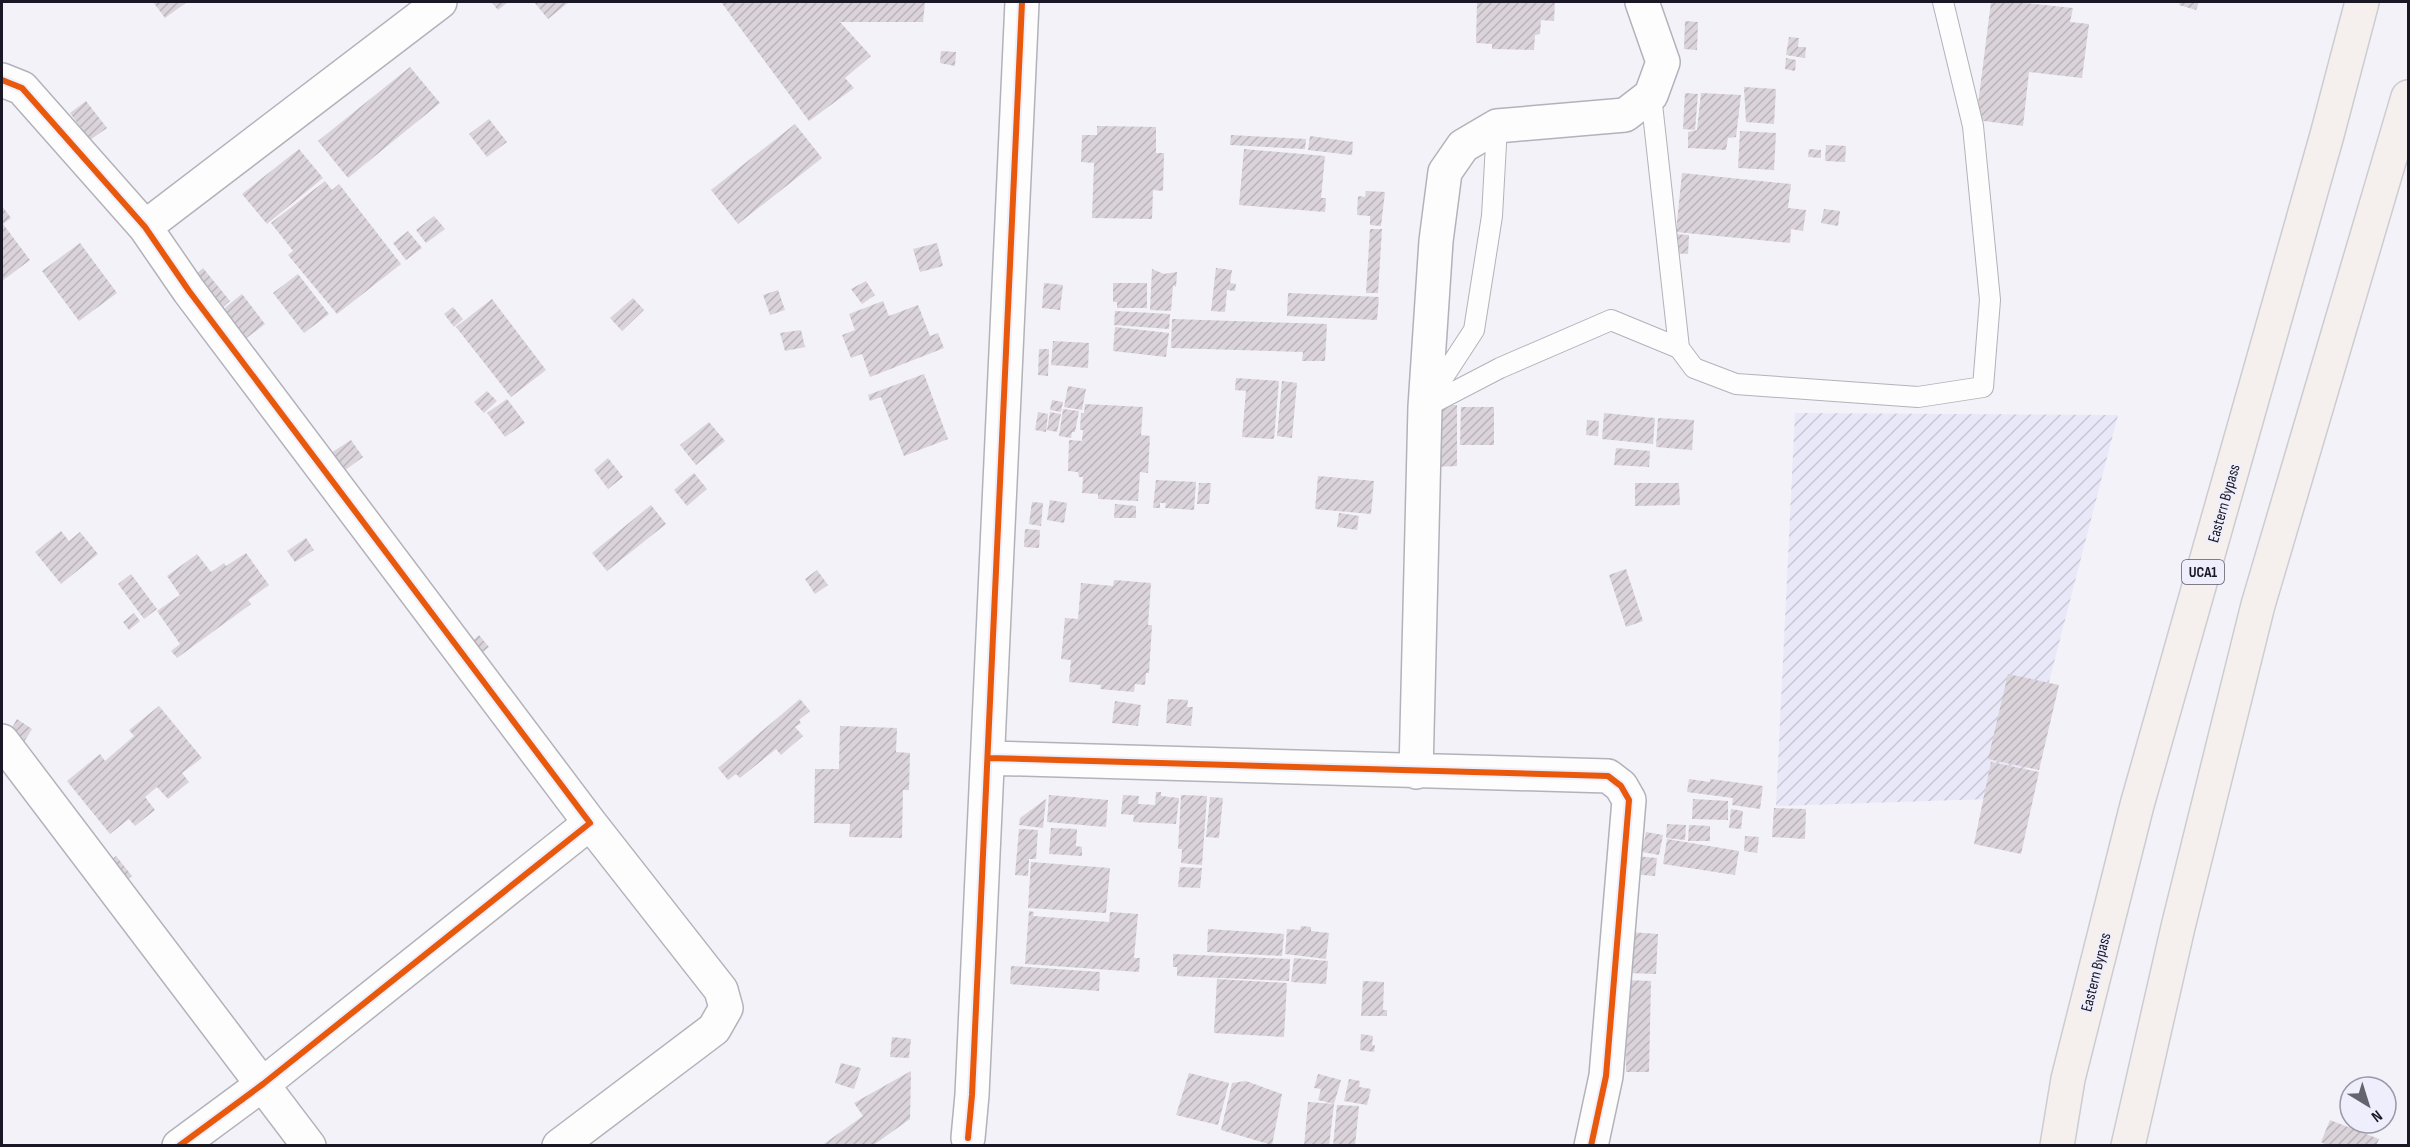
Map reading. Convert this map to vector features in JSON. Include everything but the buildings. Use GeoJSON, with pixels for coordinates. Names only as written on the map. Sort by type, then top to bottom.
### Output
{"type":"FeatureCollection","features":[{"type":"Feature","properties":{"kind":"main road","name":"Eastern Bypass"},"geometry":{"type":"LineString","coordinates":[[2057,1146],[2068,1080],[2137,805],[2324,146],[2362,2]]}},
{"type":"Feature","properties":{"kind":"main road"},"geometry":{"type":"LineString","coordinates":[[2128,1146],[2178,927],[2258,605],[2408,103]]}},
{"type":"Feature","properties":{"kind":"street"},"geometry":{"type":"LineString","coordinates":[[145,226],[441,2]]}},
{"type":"Feature","properties":{"kind":"street"},"geometry":{"type":"LineString","coordinates":[[968,1143],[1022,2]]}},
{"type":"Feature","properties":{"kind":"street"},"geometry":{"type":"LineString","coordinates":[[1416,772],[1425,407],[1436,242],[1445,172],[1462,146],[1497,126],[1624,115],[1651,95],[1663,62],[1642,2]]}},
{"type":"Feature","properties":{"kind":"street"},"geometry":{"type":"LineString","coordinates":[[2,80],[22,88],[145,226],[189,291],[590,823],[722,990],[726,1008],[714,1029],[559,1146]]}},
{"type":"Feature","properties":{"kind":"street"},"geometry":{"type":"LineString","coordinates":[[2,741],[309,1146]]}},
{"type":"Feature","properties":{"kind":"street"},"geometry":{"type":"LineString","coordinates":[[987,758],[1608,776],[1621,786],[1629,800],[1606,1076],[1591,1146]]}},
{"type":"Feature","properties":{"kind":"street"},"geometry":{"type":"LineString","coordinates":[[178,1146],[263,1084],[590,823]]}},
{"type":"Feature","properties":{"kind":"lane"},"geometry":{"type":"LineString","coordinates":[[1651,95],[1679,348],[1694,368],[1736,384],[1918,397],[1983,387],[1990,300],[1973,126],[1943,2]]}},
{"type":"Feature","properties":{"kind":"lane"},"geometry":{"type":"LineString","coordinates":[[1425,407],[1474,330],[1492,216],[1497,126]]}},
{"type":"Feature","properties":{"kind":"lane"},"geometry":{"type":"LineString","coordinates":[[1425,407],[1500,368],[1611,320],[1679,348]]}},
{"type":"Feature","properties":{"kind":"shaded area"},"geometry":{"type":"Polygon","coordinates":[[[1795,413],[2118,415],[2019,798],[1776,806],[1795,413]]]}},
{"type":"Feature","properties":{"kind":"cycle path"},"geometry":{"type":"LineString","coordinates":[[968,1138],[972,1095],[1022,2]]}},
{"type":"Feature","properties":{"kind":"cycle path"},"geometry":{"type":"LineString","coordinates":[[2,80],[22,88],[145,227],[189,291],[590,823],[263,1084],[179,1146]]}},
{"type":"Feature","properties":{"kind":"cycle path"},"geometry":{"type":"LineString","coordinates":[[988,758],[1608,776],[1621,786],[1629,800],[1606,1076],[1591,1146]]}}]}
